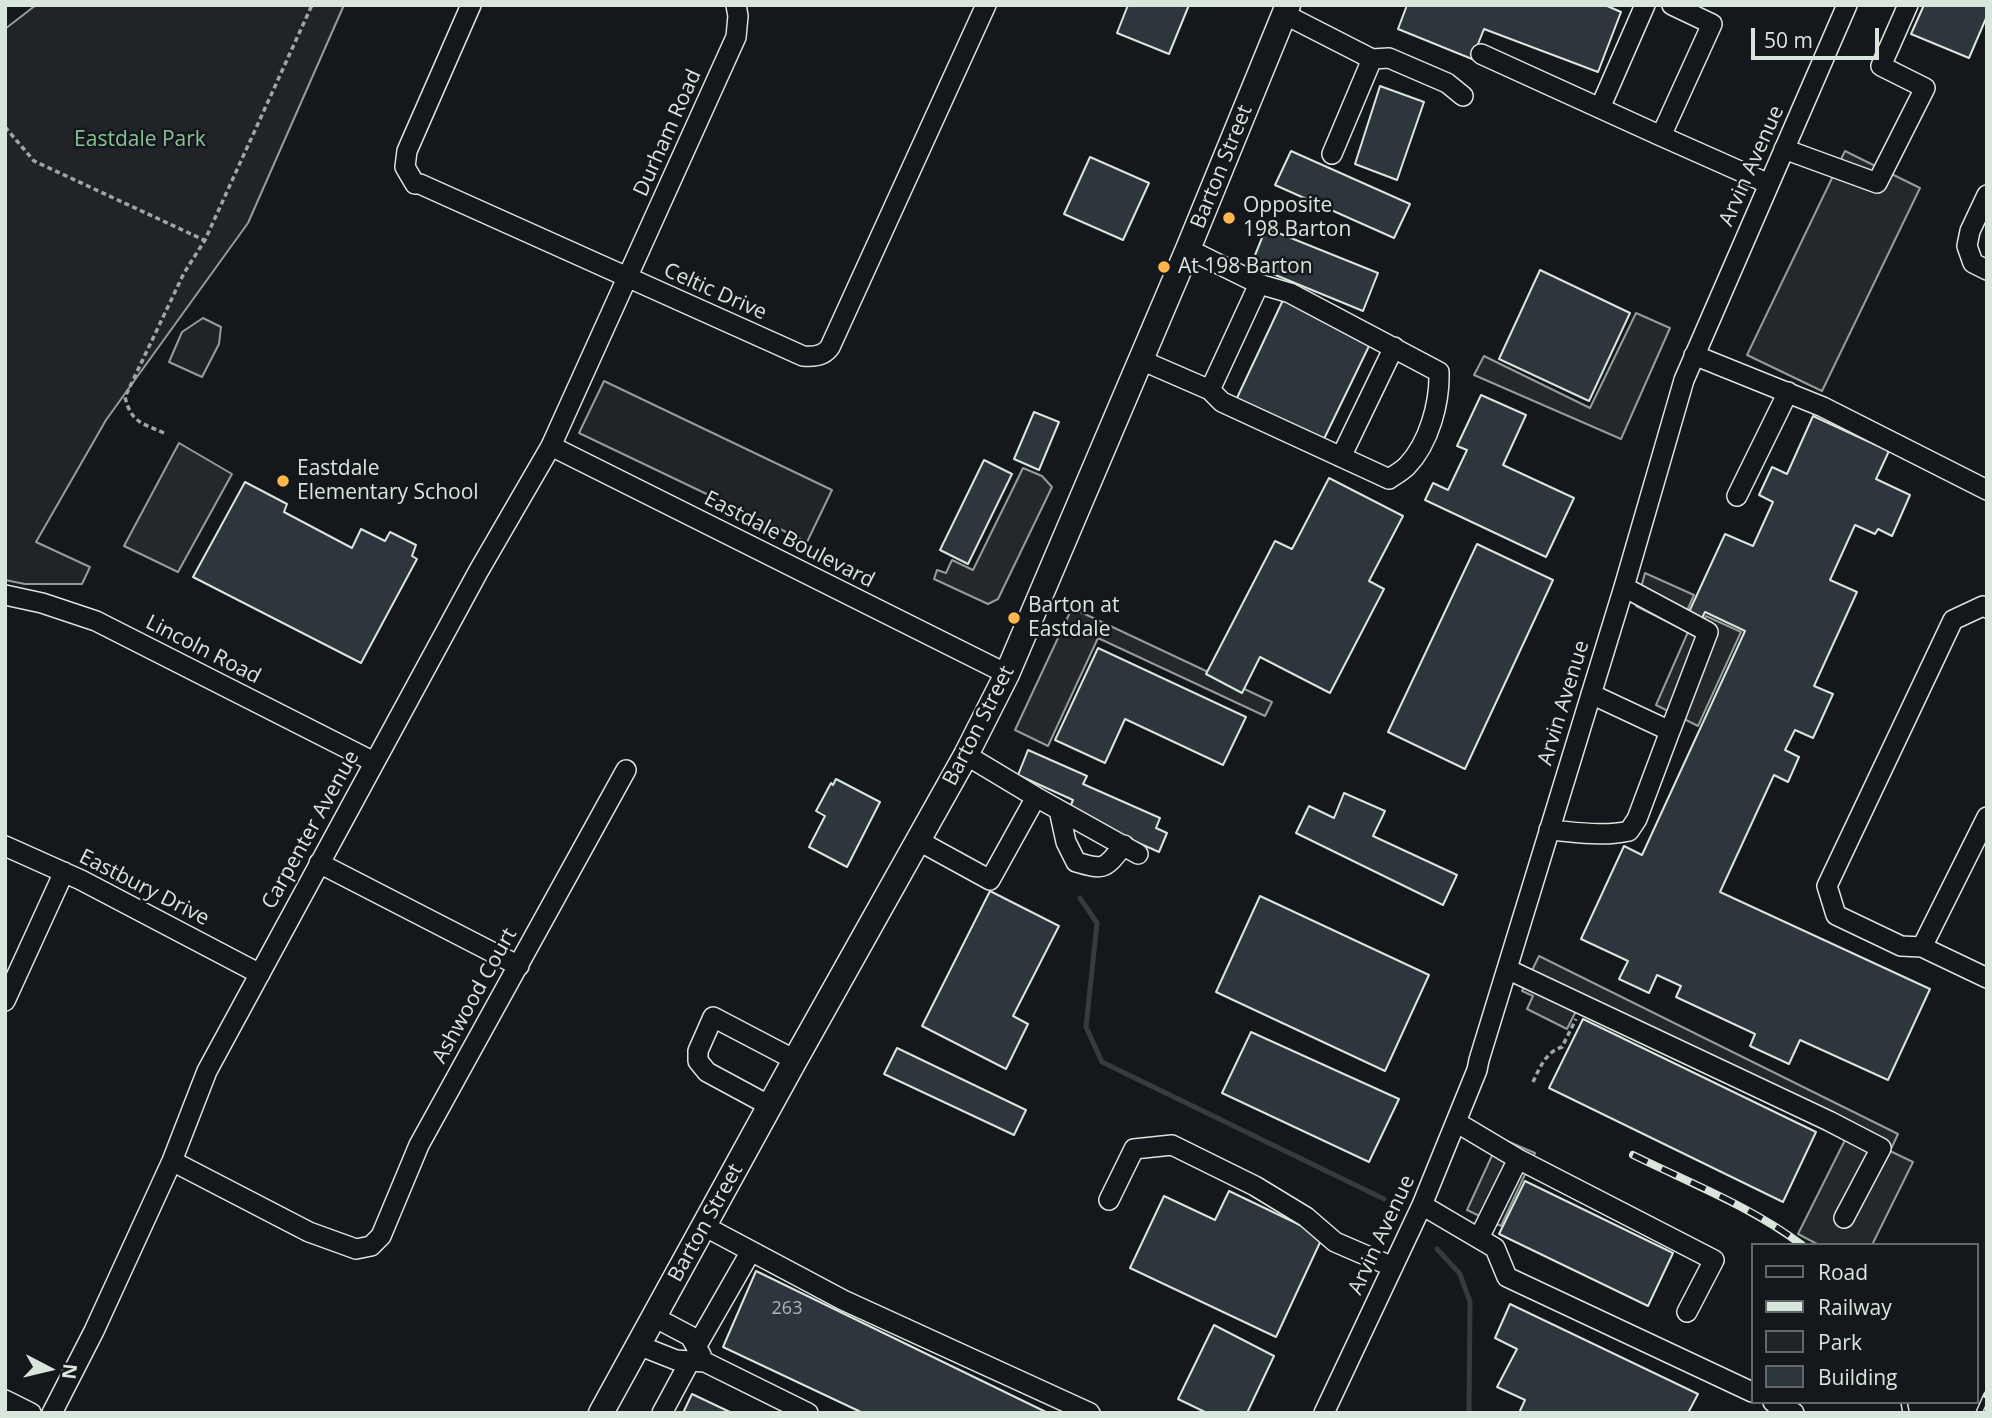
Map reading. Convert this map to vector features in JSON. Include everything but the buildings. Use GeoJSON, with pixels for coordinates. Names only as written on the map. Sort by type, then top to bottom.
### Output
{"type":"FeatureCollection","features":[{"type":"Feature","properties":{"kind":"main road","name":"Barton Street"},"geometry":{"type":"LineString","coordinates":[[601,1413],[919,841],[1007,674],[1188,249],[1286,10]]}},
{"type":"Feature","properties":{"kind":"street","name":"Celtic Drive"},"geometry":{"type":"LineString","coordinates":[[471,5],[407,151],[405,167],[415,184],[810,357],[827,352],[986,5]]}},
{"type":"Feature","properties":{"kind":"street","name":"Durham Road"},"geometry":{"type":"LineString","coordinates":[[627,278],[736,37],[736,5]]}},
{"type":"Feature","properties":{"kind":"street"},"geometry":{"type":"LineString","coordinates":[[1600,108],[1645,5]]}},
{"type":"Feature","properties":{"kind":"street"},"geometry":{"type":"LineString","coordinates":[[1661,136],[1712,24],[1672,5]]}},
{"type":"Feature","properties":{"kind":"street","name":"Arvin Avenue"},"geometry":{"type":"LineString","coordinates":[[1324,1413],[1422,1205],[1477,1070],[1684,380],[1847,5]]}},
{"type":"Feature","properties":{"kind":"street"},"geometry":{"type":"LineString","coordinates":[[1784,149],[1877,183],[1925,88],[1881,66],[1908,5]]}},
{"type":"Feature","properties":{"kind":"street"},"geometry":{"type":"LineString","coordinates":[[1286,10],[1372,59],[1389,58],[1447,83],[1463,96]]}},
{"type":"Feature","properties":{"kind":"street"},"geometry":{"type":"LineString","coordinates":[[1481,54],[1769,184]]}},
{"type":"Feature","properties":{"kind":"street"},"geometry":{"type":"LineString","coordinates":[[1332,154],[1372,59]]}},
{"type":"Feature","properties":{"kind":"street"},"geometry":{"type":"LineString","coordinates":[[1987,195],[1970,231],[1967,246],[1973,263],[1987,270]]}},
{"type":"Feature","properties":{"kind":"street"},"geometry":{"type":"LineString","coordinates":[[1141,360],[1210,390],[1223,402],[1389,479],[1407,466],[1426,434],[1440,391],[1439,372],[1290,293],[1259,284],[1188,249]]}},
{"type":"Feature","properties":{"kind":"street","name":"Carpenter Avenue"},"geometry":{"type":"LineString","coordinates":[[52,1413],[94,1331],[172,1161],[207,1071],[478,572],[551,446],[627,278]]}},
{"type":"Feature","properties":{"kind":"street"},"geometry":{"type":"LineString","coordinates":[[1210,390],[1259,284]]}},
{"type":"Feature","properties":{"kind":"street"},"geometry":{"type":"LineString","coordinates":[[1341,457],[1394,347]]}},
{"type":"Feature","properties":{"kind":"street"},"geometry":{"type":"LineString","coordinates":[[1694,355],[1823,407],[1987,491]]}},
{"type":"Feature","properties":{"kind":"street"},"geometry":{"type":"LineString","coordinates":[[1737,496],[1788,392]]}},
{"type":"Feature","properties":{"kind":"street","name":"Eastdale Boulevard"},"geometry":{"type":"LineString","coordinates":[[551,446],[1007,674]]}},
{"type":"Feature","properties":{"kind":"street"},"geometry":{"type":"LineString","coordinates":[[1549,830],[1597,834],[1629,831],[1637,819],[1708,632],[1624,587]]}},
{"type":"Feature","properties":{"kind":"street","name":"Lincoln Road"},"geometry":{"type":"LineString","coordinates":[[5,595],[42,603],[96,621],[374,762]]}},
{"type":"Feature","properties":{"kind":"street"},"geometry":{"type":"LineString","coordinates":[[1987,608],[1983,606],[1953,620],[1827,886],[1836,915],[1901,946],[1922,947],[1987,978]]}},
{"type":"Feature","properties":{"kind":"street"},"geometry":{"type":"LineString","coordinates":[[1591,694],[1670,731]]}},
{"type":"Feature","properties":{"kind":"street"},"geometry":{"type":"LineString","coordinates":[[966,755],[1035,797],[1059,810],[1131,849],[1098,868],[1076,862],[1066,842],[1059,810]]}},
{"type":"Feature","properties":{"kind":"street","name":"Ashwood Court"},"geometry":{"type":"LineString","coordinates":[[172,1161],[309,1232],[356,1248],[371,1246],[381,1237],[419,1145],[626,770]]}},
{"type":"Feature","properties":{"kind":"street"},"geometry":{"type":"LineString","coordinates":[[919,841],[990,880],[1035,797]]}},
{"type":"Feature","properties":{"kind":"street"},"geometry":{"type":"LineString","coordinates":[[1922,947],[1987,817]]}},
{"type":"Feature","properties":{"kind":"street","name":"Eastbury Drive"},"geometry":{"type":"LineString","coordinates":[[5,846],[64,872],[260,974]]}},
{"type":"Feature","properties":{"kind":"street"},"geometry":{"type":"LineString","coordinates":[[319,863],[519,966]]}},
{"type":"Feature","properties":{"kind":"street"},"geometry":{"type":"LineString","coordinates":[[5,1001],[64,872]]}},
{"type":"Feature","properties":{"kind":"street"},"geometry":{"type":"LineString","coordinates":[[1507,969],[1881,1148],[1844,1219]]}},
{"type":"Feature","properties":{"kind":"street"},"geometry":{"type":"LineString","coordinates":[[770,1106],[707,1072],[698,1061],[698,1051],[713,1017],[795,1060]]}},
{"type":"Feature","properties":{"kind":"street"},"geometry":{"type":"LineString","coordinates":[[1456,1122],[1518,1159],[1714,1260],[1686,1312]]}},
{"type":"Feature","properties":{"kind":"street"},"geometry":{"type":"LineString","coordinates":[[1109,1200],[1134,1149],[1172,1145],[1255,1186],[1307,1217],[1335,1242],[1392,1267]]}},
{"type":"Feature","properties":{"kind":"street"},"geometry":{"type":"LineString","coordinates":[[1479,1238],[1518,1159]]}},
{"type":"Feature","properties":{"kind":"street"},"geometry":{"type":"LineString","coordinates":[[1422,1205],[1495,1248],[1507,1277],[1750,1391]]}},
{"type":"Feature","properties":{"kind":"street"},"geometry":{"type":"LineString","coordinates":[[704,1226],[843,1300],[1090,1413]]}},
{"type":"Feature","properties":{"kind":"street"},"geometry":{"type":"LineString","coordinates":[[662,1413],[697,1357],[751,1251]]}},
{"type":"Feature","properties":{"kind":"street"},"geometry":{"type":"LineString","coordinates":[[654,1317],[690,1336],[697,1357]]}},
{"type":"Feature","properties":{"kind":"street"},"geometry":{"type":"LineString","coordinates":[[638,1345],[676,1360],[697,1357],[808,1413]]}},
{"type":"Feature","properties":{"kind":"street"},"geometry":{"type":"LineString","coordinates":[[5,1400],[31,1413]]}},
{"type":"Feature","properties":{"kind":"street"},"geometry":{"type":"LineString","coordinates":[[1777,1404],[1794,1413]]}},
{"type":"Feature","properties":{"kind":"path"},"geometry":{"type":"LineString","coordinates":[[163,433],[140,422],[129,413],[125,397],[184,273],[205,240],[313,5]]}},
{"type":"Feature","properties":{"kind":"path"},"geometry":{"type":"LineString","coordinates":[[5,127],[34,161],[205,240]]}},
{"type":"Feature","properties":{"kind":"path"},"geometry":{"type":"LineString","coordinates":[[1534,1082],[1543,1061],[1552,1050],[1562,1047],[1578,1014]]}},
{"type":"Feature","properties":{"kind":"green space","name":"Eastdale Park"},"geometry":{"type":"Polygon","coordinates":[[[36,5],[344,5],[248,223],[106,420],[36,542],[90,567],[82,584],[25,584],[5,580],[5,29],[36,5]]]}},
{"type":"Feature","properties":{"kind":"green space"},"geometry":{"type":"Polygon","coordinates":[[[203,318],[221,327],[219,344],[202,377],[169,362],[182,332],[203,318]]]}},
{"type":"Feature","properties":{"kind":"green space"},"geometry":{"type":"Polygon","coordinates":[[[604,381],[832,490],[807,542],[579,433],[604,381]]]}},
{"type":"Feature","properties":{"kind":"shaded area"},"geometry":{"type":"Polygon","coordinates":[[[1845,151],[1920,188],[1822,391],[1747,355],[1845,151]]]}},
{"type":"Feature","properties":{"kind":"shaded area"},"geometry":{"type":"Polygon","coordinates":[[[1636,313],[1670,328],[1621,439],[1474,375],[1484,356],[1590,408],[1636,313]]]}},
{"type":"Feature","properties":{"kind":"shaded area"},"geometry":{"type":"Polygon","coordinates":[[[179,443],[232,474],[178,572],[124,546],[179,443]]]}},
{"type":"Feature","properties":{"kind":"shaded area"},"geometry":{"type":"Polygon","coordinates":[[[1023,468],[1042,476],[1052,487],[998,599],[988,604],[934,579],[937,570],[946,573],[952,560],[973,570],[1023,468]]]}},
{"type":"Feature","properties":{"kind":"shaded area"},"geometry":{"type":"Polygon","coordinates":[[[1645,573],[1694,595],[1686,613],[1704,620],[1706,616],[1741,632],[1698,726],[1656,705],[1688,632],[1636,606],[1645,573]]]}},
{"type":"Feature","properties":{"kind":"shaded area"},"geometry":{"type":"Polygon","coordinates":[[[1072,608],[1272,702],[1265,716],[1098,638],[1048,746],[1015,730],[1072,608]]]}},
{"type":"Feature","properties":{"kind":"shaded area"},"geometry":{"type":"Polygon","coordinates":[[[1539,956],[1898,1134],[1890,1151],[1913,1162],[1873,1243],[1815,1243],[1798,1234],[1845,1140],[1578,1007],[1567,1029],[1527,1009],[1533,996],[1522,991],[1539,956]]]}},
{"type":"Feature","properties":{"kind":"shaded area"},"geometry":{"type":"Polygon","coordinates":[[[1500,1138],[1535,1153],[1501,1226],[1467,1210],[1500,1138]]]}},
{"type":"Feature","properties":{"kind":"waterway"},"geometry":{"type":"LineString","coordinates":[[1080,898],[1097,923],[1086,1027],[1102,1062],[1384,1199]]}},
{"type":"Feature","properties":{"kind":"waterway"},"geometry":{"type":"LineString","coordinates":[[1437,1249],[1460,1274],[1470,1302],[1469,1413]]}},
{"type":"Feature","properties":{"kind":"railway"},"geometry":{"type":"LineString","coordinates":[[1633,1155],[1742,1207],[1799,1243]]}},
{"type":"Feature","properties":{"kind":"railway"},"geometry":{"type":"LineString","coordinates":[[1979,1413],[1987,1395]]}},
{"type":"Feature","properties":{"kind":"railway"},"geometry":{"type":"LineString","coordinates":[[1904,1404],[1906,1413]]}},
{"type":"Feature","properties":{"kind":"place","name":"Opposite 198 Barton"},"geometry":{"type":"Point","coordinates":[1229,218]}},
{"type":"Feature","properties":{"kind":"place","name":"At 198 Barton"},"geometry":{"type":"Point","coordinates":[1164,267]}},
{"type":"Feature","properties":{"kind":"place","name":"Eastdale Elementary School"},"geometry":{"type":"Point","coordinates":[283,481]}},
{"type":"Feature","properties":{"kind":"place","name":"Barton at Eastdale"},"geometry":{"type":"Point","coordinates":[1014,618]}}]}
